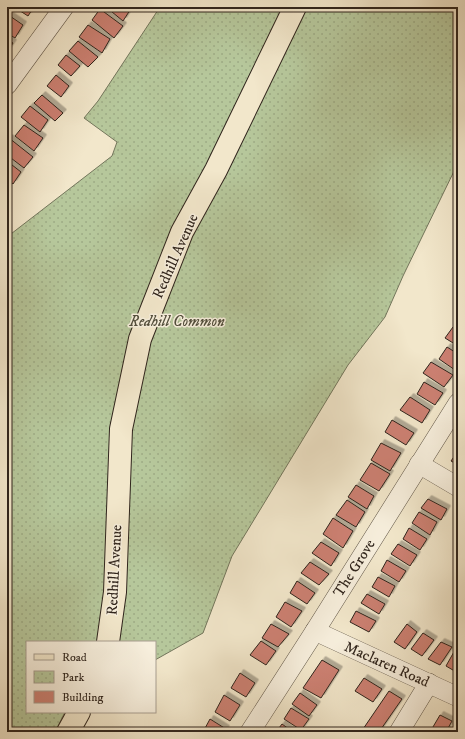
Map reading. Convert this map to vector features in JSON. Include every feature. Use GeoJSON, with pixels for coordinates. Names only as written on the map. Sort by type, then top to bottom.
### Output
{"type":"FeatureCollection","features":[{"type":"Feature","properties":{"kind":"main road","name":"Redhill Avenue"},"geometry":{"type":"LineString","coordinates":[[108,641],[115,592],[121,429],[140,339],[182,232],[216,170],[295,7]]}},
{"type":"Feature","properties":{"kind":"main road"},"geometry":{"type":"LineString","coordinates":[[68,732],[79,713]]}},
{"type":"Feature","properties":{"kind":"street"},"geometry":{"type":"LineString","coordinates":[[7,85],[64,7]]}},
{"type":"Feature","properties":{"kind":"street","name":"The Grove"},"geometry":{"type":"LineString","coordinates":[[250,732],[458,403]]}},
{"type":"Feature","properties":{"kind":"street"},"geometry":{"type":"LineString","coordinates":[[419,464],[458,487]]}},
{"type":"Feature","properties":{"kind":"street","name":"Maclaren Road"},"geometry":{"type":"LineString","coordinates":[[315,631],[458,697]]}},
{"type":"Feature","properties":{"kind":"street"},"geometry":{"type":"LineString","coordinates":[[399,732],[429,683]]}},
{"type":"Feature","properties":{"kind":"green space","name":"Redhill Common"},"geometry":{"type":"Polygon","coordinates":[[[160,7],[458,7],[458,163],[403,276],[385,317],[348,365],[232,556],[203,633],[156,659],[156,641],[26,641],[26,713],[64,713],[55,732],[7,732],[7,237],[112,156],[117,142],[84,118],[98,101],[160,7]]]}},
{"type":"Feature","properties":{"kind":"building"},"geometry":{"type":"Polygon","coordinates":[[[14,7],[34,7],[28,16],[14,7]]]}},
{"type":"Feature","properties":{"kind":"building"},"geometry":{"type":"Polygon","coordinates":[[[106,7],[132,7],[123,21],[106,7]]]}},
{"type":"Feature","properties":{"kind":"building"},"geometry":{"type":"Polygon","coordinates":[[[100,9],[123,26],[114,38],[92,20],[100,9]]]}},
{"type":"Feature","properties":{"kind":"building"},"geometry":{"type":"Polygon","coordinates":[[[7,14],[23,25],[15,38],[7,33],[7,14]]]}},
{"type":"Feature","properties":{"kind":"building"},"geometry":{"type":"Polygon","coordinates":[[[88,25],[110,39],[102,53],[79,37],[88,25]]]}},
{"type":"Feature","properties":{"kind":"building"},"geometry":{"type":"Polygon","coordinates":[[[7,39],[13,43],[7,52],[7,39]]]}},
{"type":"Feature","properties":{"kind":"building"},"geometry":{"type":"Polygon","coordinates":[[[78,41],[98,57],[88,67],[69,51],[78,41]]]}},
{"type":"Feature","properties":{"kind":"building"},"geometry":{"type":"Polygon","coordinates":[[[66,55],[80,66],[71,76],[58,65],[66,55]]]}},
{"type":"Feature","properties":{"kind":"building"},"geometry":{"type":"Polygon","coordinates":[[[56,75],[69,86],[61,97],[47,86],[56,75]]]}},
{"type":"Feature","properties":{"kind":"building"},"geometry":{"type":"Polygon","coordinates":[[[42,95],[63,113],[55,121],[34,103],[42,95]]]}},
{"type":"Feature","properties":{"kind":"building"},"geometry":{"type":"Polygon","coordinates":[[[30,106],[48,120],[40,132],[21,117],[30,106]]]}},
{"type":"Feature","properties":{"kind":"building"},"geometry":{"type":"Polygon","coordinates":[[[24,125],[43,138],[34,151],[15,136],[24,125]]]}},
{"type":"Feature","properties":{"kind":"building"},"geometry":{"type":"Polygon","coordinates":[[[9,138],[33,157],[24,168],[7,155],[7,141],[9,138]]]}},
{"type":"Feature","properties":{"kind":"building"},"geometry":{"type":"Polygon","coordinates":[[[7,161],[21,172],[13,184],[7,179],[7,161]]]}},
{"type":"Feature","properties":{"kind":"building"},"geometry":{"type":"Polygon","coordinates":[[[453,327],[458,330],[458,346],[445,338],[453,327]]]}},
{"type":"Feature","properties":{"kind":"building"},"geometry":{"type":"Polygon","coordinates":[[[447,347],[458,354],[458,366],[455,370],[439,359],[447,347]]]}},
{"type":"Feature","properties":{"kind":"building"},"geometry":{"type":"Polygon","coordinates":[[[431,362],[453,375],[444,387],[423,373],[431,362]]]}},
{"type":"Feature","properties":{"kind":"building"},"geometry":{"type":"Polygon","coordinates":[[[424,382],[443,393],[435,405],[417,394],[424,382]]]}},
{"type":"Feature","properties":{"kind":"building"},"geometry":{"type":"Polygon","coordinates":[[[410,397],[430,410],[422,423],[400,410],[410,397]]]}},
{"type":"Feature","properties":{"kind":"building"},"geometry":{"type":"Polygon","coordinates":[[[392,420],[414,433],[406,445],[385,432],[392,420]]]}},
{"type":"Feature","properties":{"kind":"building"},"geometry":{"type":"Polygon","coordinates":[[[381,443],[401,453],[390,471],[371,460],[381,443]]]}},
{"type":"Feature","properties":{"kind":"building"},"geometry":{"type":"Polygon","coordinates":[[[458,451],[458,465],[451,461],[458,451]]]}},
{"type":"Feature","properties":{"kind":"building"},"geometry":{"type":"Polygon","coordinates":[[[371,463],[390,474],[379,491],[360,480],[371,463]]]}},
{"type":"Feature","properties":{"kind":"building"},"geometry":{"type":"Polygon","coordinates":[[[356,485],[374,496],[367,509],[348,497],[356,485]]]}},
{"type":"Feature","properties":{"kind":"building"},"geometry":{"type":"Polygon","coordinates":[[[428,499],[447,509],[441,520],[421,508],[428,499]]]}},
{"type":"Feature","properties":{"kind":"building"},"geometry":{"type":"Polygon","coordinates":[[[347,500],[365,512],[356,527],[336,515],[347,500]]]}},
{"type":"Feature","properties":{"kind":"building"},"geometry":{"type":"Polygon","coordinates":[[[419,512],[437,522],[430,535],[412,523],[419,512]]]}},
{"type":"Feature","properties":{"kind":"building"},"geometry":{"type":"Polygon","coordinates":[[[333,518],[353,531],[343,548],[323,534],[333,518]]]}},
{"type":"Feature","properties":{"kind":"building"},"geometry":{"type":"Polygon","coordinates":[[[409,528],[427,539],[420,550],[403,539],[409,528]]]}},
{"type":"Feature","properties":{"kind":"building"},"geometry":{"type":"Polygon","coordinates":[[[321,542],[339,553],[331,566],[312,553],[321,542]]]}},
{"type":"Feature","properties":{"kind":"building"},"geometry":{"type":"Polygon","coordinates":[[[398,544],[417,555],[410,566],[391,554],[398,544]]]}},
{"type":"Feature","properties":{"kind":"building"},"geometry":{"type":"Polygon","coordinates":[[[387,560],[406,571],[399,582],[381,571],[387,560]]]}},
{"type":"Feature","properties":{"kind":"building"},"geometry":{"type":"Polygon","coordinates":[[[310,562],[329,574],[319,585],[301,573],[310,562]]]}},
{"type":"Feature","properties":{"kind":"building"},"geometry":{"type":"Polygon","coordinates":[[[378,577],[395,586],[389,597],[372,587],[378,577]]]}},
{"type":"Feature","properties":{"kind":"building"},"geometry":{"type":"Polygon","coordinates":[[[297,581],[315,593],[307,604],[290,593],[297,581]]]}},
{"type":"Feature","properties":{"kind":"building"},"geometry":{"type":"Polygon","coordinates":[[[367,594],[385,604],[379,614],[361,603],[367,594]]]}},
{"type":"Feature","properties":{"kind":"building"},"geometry":{"type":"Polygon","coordinates":[[[285,602],[302,611],[291,627],[276,617],[285,602]]]}},
{"type":"Feature","properties":{"kind":"building"},"geometry":{"type":"Polygon","coordinates":[[[356,611],[376,621],[369,632],[350,622],[356,611]]]}},
{"type":"Feature","properties":{"kind":"building"},"geometry":{"type":"Polygon","coordinates":[[[271,624],[289,634],[278,647],[262,638],[271,624]]]}},
{"type":"Feature","properties":{"kind":"building"},"geometry":{"type":"Polygon","coordinates":[[[407,624],[417,632],[405,649],[394,642],[407,624]]]}},
{"type":"Feature","properties":{"kind":"building"},"geometry":{"type":"Polygon","coordinates":[[[423,633],[434,640],[422,656],[411,649],[423,633]]]}},
{"type":"Feature","properties":{"kind":"building"},"geometry":{"type":"Polygon","coordinates":[[[261,641],[276,651],[266,665],[250,655],[261,641]]]}},
{"type":"Feature","properties":{"kind":"building"},"geometry":{"type":"Polygon","coordinates":[[[441,642],[452,647],[440,665],[428,659],[441,642]]]}},
{"type":"Feature","properties":{"kind":"building"},"geometry":{"type":"Polygon","coordinates":[[[455,650],[458,652],[458,673],[446,666],[455,650]]]}},
{"type":"Feature","properties":{"kind":"building"},"geometry":{"type":"Polygon","coordinates":[[[322,660],[339,670],[321,698],[303,688],[322,660]]]}},
{"type":"Feature","properties":{"kind":"building"},"geometry":{"type":"Polygon","coordinates":[[[240,673],[255,683],[246,697],[231,688],[240,673]]]}},
{"type":"Feature","properties":{"kind":"building"},"geometry":{"type":"Polygon","coordinates":[[[364,678],[382,689],[373,702],[355,691],[364,678]]]}},
{"type":"Feature","properties":{"kind":"building"},"geometry":{"type":"Polygon","coordinates":[[[389,691],[402,699],[379,732],[361,732],[389,691]]]}},
{"type":"Feature","properties":{"kind":"building"},"geometry":{"type":"Polygon","coordinates":[[[300,693],[317,705],[309,716],[292,704],[300,693]]]}},
{"type":"Feature","properties":{"kind":"building"},"geometry":{"type":"Polygon","coordinates":[[[224,695],[240,705],[230,721],[215,712],[224,695]]]}},
{"type":"Feature","properties":{"kind":"building"},"geometry":{"type":"Polygon","coordinates":[[[291,708],[309,719],[301,730],[284,719],[291,708]]]}},
{"type":"Feature","properties":{"kind":"building"},"geometry":{"type":"Polygon","coordinates":[[[440,715],[452,721],[446,732],[430,732],[440,715]]]}},
{"type":"Feature","properties":{"kind":"building"},"geometry":{"type":"Polygon","coordinates":[[[210,719],[226,729],[224,732],[203,732],[210,719]]]}},
{"type":"Feature","properties":{"kind":"building"},"geometry":{"type":"Polygon","coordinates":[[[282,724],[293,732],[276,732],[282,724]]]}},
{"type":"Feature","properties":{"kind":"building"},"geometry":{"type":"Polygon","coordinates":[[[457,724],[458,732],[452,732],[457,724]]]}}]}
